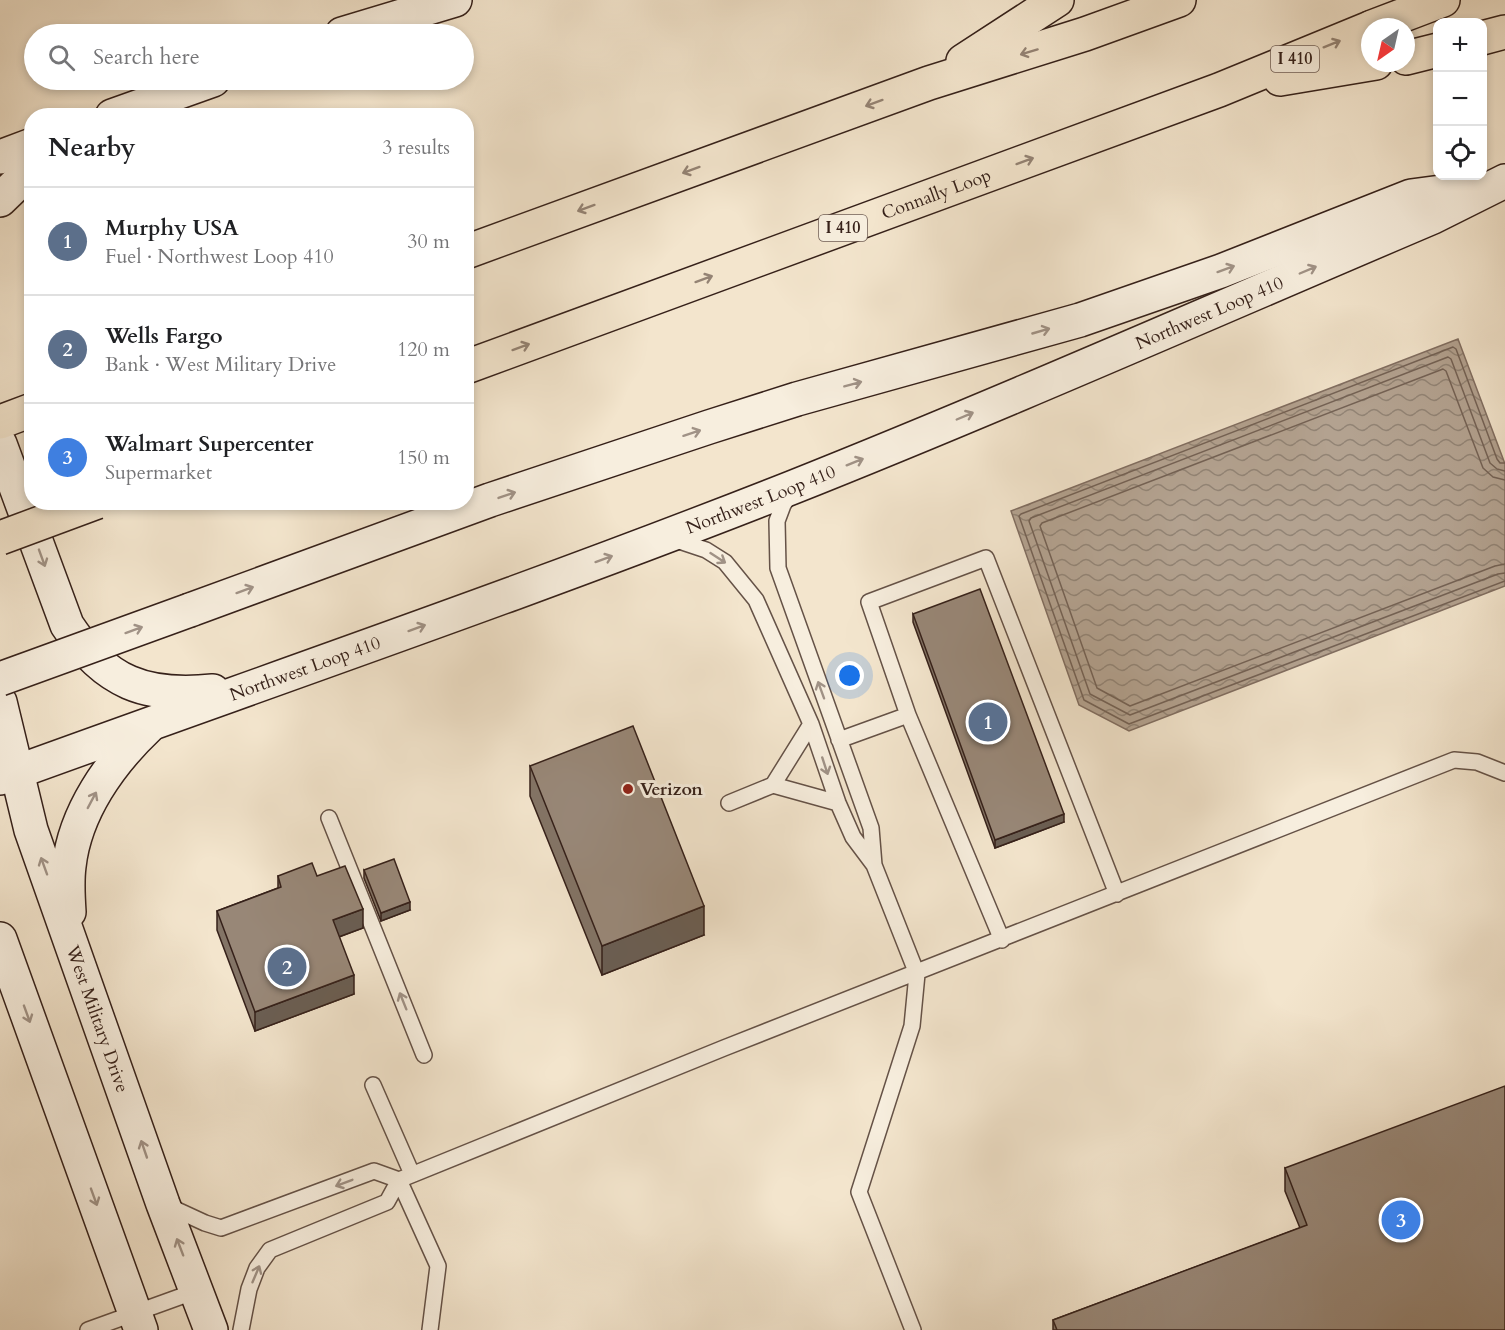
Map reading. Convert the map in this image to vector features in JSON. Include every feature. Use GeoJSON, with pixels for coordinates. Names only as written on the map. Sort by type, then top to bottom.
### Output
{"type":"FeatureCollection","features":[{"type":"Feature","properties":{"kind":"highway"},"geometry":{"type":"LineString","coordinates":[[929,83],[1058,0]]}},
{"type":"Feature","properties":{"kind":"highway"},"geometry":{"type":"LineString","coordinates":[[474,249],[929,83],[1085,34],[1179,0]]}},
{"type":"Feature","properties":{"kind":"highway","name":"Connally Loop"},"geometry":{"type":"LineString","coordinates":[[1397,18],[1443,0]]}},
{"type":"Feature","properties":{"kind":"highway","name":"Connally Loop"},"geometry":{"type":"LineString","coordinates":[[474,364],[1219,90],[1361,32]]}},
{"type":"Feature","properties":{"kind":"highway"},"geometry":{"type":"LineString","coordinates":[[1487,37],[1505,32]]}},
{"type":"Feature","properties":{"kind":"highway"},"geometry":{"type":"LineString","coordinates":[[1415,56],[1433,51]]}},
{"type":"Feature","properties":{"kind":"highway"},"geometry":{"type":"LineString","coordinates":[[1219,90],[1361,66]]}},
{"type":"Feature","properties":{"kind":"highway"},"geometry":{"type":"LineString","coordinates":[[0,422],[24,414]]}},
{"type":"Feature","properties":{"kind":"highway"},"geometry":{"type":"LineString","coordinates":[[0,538],[76,510]]}},
{"type":"Feature","properties":{"kind":"main road"},"geometry":{"type":"LineString","coordinates":[[375,24],[455,0]]}},
{"type":"Feature","properties":{"kind":"main road"},"geometry":{"type":"LineString","coordinates":[[134,108],[185,90]]}},
{"type":"Feature","properties":{"kind":"main road"},"geometry":{"type":"LineString","coordinates":[[0,157],[24,148]]}},
{"type":"Feature","properties":{"kind":"main road"},"geometry":{"type":"LineString","coordinates":[[0,200],[24,177]]}},
{"type":"Feature","properties":{"kind":"main road"},"geometry":{"type":"LineString","coordinates":[[474,506],[797,399],[1080,320],[1165,292],[1411,196],[1501,183]]}},
{"type":"Feature","properties":{"kind":"main road","name":"Northwest Loop 410"},"geometry":{"type":"LineString","coordinates":[[8,775],[664,537],[794,487],[1433,217],[1501,183]]}},
{"type":"Feature","properties":{"kind":"main road"},"geometry":{"type":"LineString","coordinates":[[0,444],[24,509]]}},
{"type":"Feature","properties":{"kind":"main road"},"geometry":{"type":"LineString","coordinates":[[24,510],[67,625],[80,645],[111,672],[129,682],[164,693],[222,691],[263,683]]}},
{"type":"Feature","properties":{"kind":"main road"},"geometry":{"type":"LineString","coordinates":[[0,679],[463,510]]}},
{"type":"Feature","properties":{"kind":"main road","name":"West Military Drive"},"geometry":{"type":"LineString","coordinates":[[0,702],[8,775],[31,830],[163,1204],[211,1330]]}},
{"type":"Feature","properties":{"kind":"main road"},"geometry":{"type":"LineString","coordinates":[[77,958],[69,912],[68,887],[69,864],[74,840],[91,800],[101,784],[137,737],[153,723]]}},
{"type":"Feature","properties":{"kind":"main road"},"geometry":{"type":"LineString","coordinates":[[0,939],[138,1321]]}},
{"type":"Feature","properties":{"kind":"lane"},"geometry":{"type":"LineString","coordinates":[[794,487],[777,521],[778,568],[871,828],[874,866]]}},
{"type":"Feature","properties":{"kind":"lane"},"geometry":{"type":"LineString","coordinates":[[664,537],[706,550],[725,562],[756,600],[811,724],[838,803],[853,837],[874,866],[916,974],[912,1026],[860,1192],[913,1330]]}},
{"type":"Feature","properties":{"kind":"lane"},"geometry":{"type":"LineString","coordinates":[[1002,940],[908,715],[869,602],[986,558],[1117,894]]}},
{"type":"Feature","properties":{"kind":"lane"},"geometry":{"type":"LineString","coordinates":[[839,740],[908,715]]}},
{"type":"Feature","properties":{"kind":"lane"},"geometry":{"type":"LineString","coordinates":[[729,803],[773,785],[811,724]]}},
{"type":"Feature","properties":{"kind":"lane"},"geometry":{"type":"LineString","coordinates":[[241,1330],[249,1289],[257,1268],[270,1250],[387,1202],[405,1177],[724,1048],[1454,760],[1477,762],[1505,773]]}},
{"type":"Feature","properties":{"kind":"lane"},"geometry":{"type":"LineString","coordinates":[[773,785],[838,803]]}},
{"type":"Feature","properties":{"kind":"lane"},"geometry":{"type":"LineString","coordinates":[[329,818],[424,1055]]}},
{"type":"Feature","properties":{"kind":"lane"},"geometry":{"type":"LineString","coordinates":[[373,1085],[438,1266],[430,1330]]}},
{"type":"Feature","properties":{"kind":"lane"},"geometry":{"type":"LineString","coordinates":[[163,1204],[220,1228],[374,1171],[405,1177]]}},
{"type":"Feature","properties":{"kind":"lane"},"geometry":{"type":"LineString","coordinates":[[88,1330],[138,1321],[196,1291]]}},
{"type":"Feature","properties":{"kind":"water"},"geometry":{"type":"Polygon","coordinates":[[[1458,339],[1505,464],[1505,586],[1129,731],[1079,705],[1011,511],[1458,339]]]}},
{"type":"Feature","properties":{"kind":"building"},"geometry":{"type":"Polygon","coordinates":[[[980,589],[1064,814],[995,840],[913,614],[980,589]]]}},
{"type":"Feature","properties":{"kind":"building"},"geometry":{"type":"Polygon","coordinates":[[[633,726],[704,906],[602,946],[530,766],[633,726]]]}},
{"type":"Feature","properties":{"kind":"building"},"geometry":{"type":"Polygon","coordinates":[[[394,859],[410,902],[381,913],[364,870],[394,859]]]}},
{"type":"Feature","properties":{"kind":"building"},"geometry":{"type":"Polygon","coordinates":[[[312,863],[317,876],[345,866],[363,909],[333,920],[354,975],[255,1012],[217,911],[281,887],[278,876],[312,863]]]}},
{"type":"Feature","properties":{"kind":"building"},"geometry":{"type":"Polygon","coordinates":[[[1505,1086],[1505,1330],[1057,1330],[1053,1320],[1307,1225],[1285,1168],[1505,1086]]]}},
{"type":"Feature","properties":{"kind":"place","name":"Murphy USA"},"geometry":{"type":"Point","coordinates":[988,722]}},
{"type":"Feature","properties":{"kind":"place","name":"Verizon"},"geometry":{"type":"Point","coordinates":[628,789]}},
{"type":"Feature","properties":{"kind":"place","name":"Wells Fargo"},"geometry":{"type":"Point","coordinates":[287,967]}},
{"type":"Feature","properties":{"kind":"place","name":"Walmart Supercenter"},"geometry":{"type":"Point","coordinates":[1401,1220]}}]}
